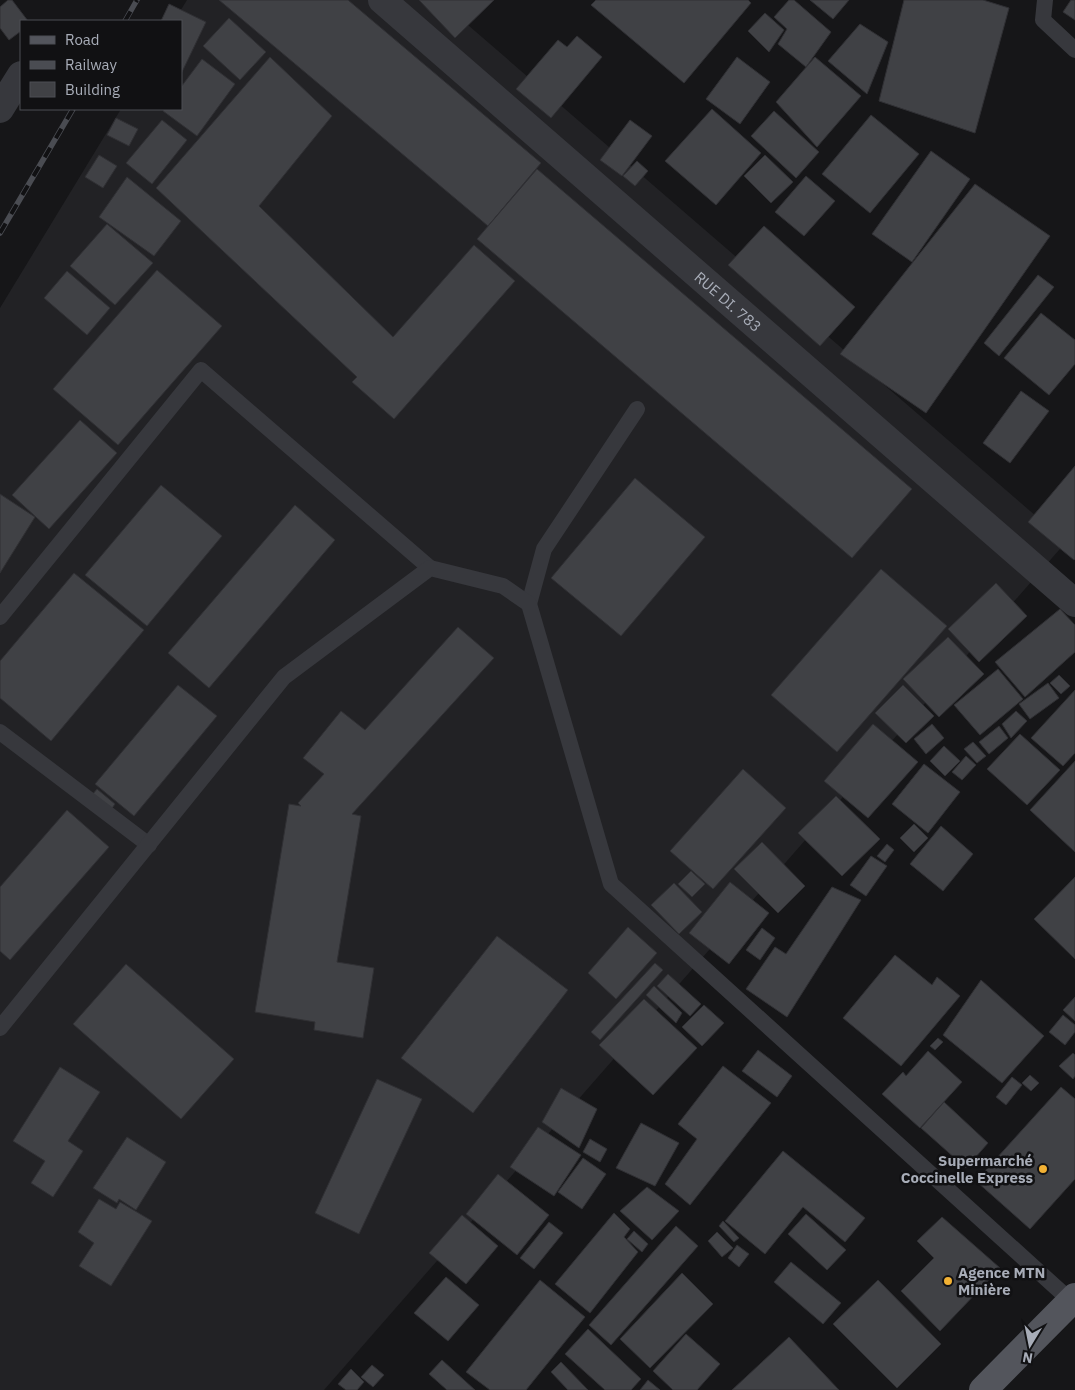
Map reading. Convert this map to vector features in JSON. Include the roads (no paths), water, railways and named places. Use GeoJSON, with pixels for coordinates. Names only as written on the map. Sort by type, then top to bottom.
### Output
{"type":"FeatureCollection","features":[{"type":"Feature","properties":{"kind":"main road"},"geometry":{"type":"LineString","coordinates":[[983,1390],[1073,1299]]}},
{"type":"Feature","properties":{"kind":"street","name":"RUE DI. 783"},"geometry":{"type":"LineString","coordinates":[[382,0],[1075,603]]}},
{"type":"Feature","properties":{"kind":"street"},"geometry":{"type":"LineString","coordinates":[[0,73],[20,70]]}},
{"type":"Feature","properties":{"kind":"street"},"geometry":{"type":"LineString","coordinates":[[0,109],[20,77]]}},
{"type":"Feature","properties":{"kind":"lane"},"geometry":{"type":"LineString","coordinates":[[1045,0],[1043,20],[1075,50]]}},
{"type":"Feature","properties":{"kind":"lane"},"geometry":{"type":"LineString","coordinates":[[0,617],[201,370],[430,568],[503,586],[529,604]]}},
{"type":"Feature","properties":{"kind":"lane"},"geometry":{"type":"LineString","coordinates":[[637,409],[544,549],[529,604],[611,884],[1073,1299]]}},
{"type":"Feature","properties":{"kind":"lane"},"geometry":{"type":"LineString","coordinates":[[0,1028],[284,677],[430,568]]}},
{"type":"Feature","properties":{"kind":"lane"},"geometry":{"type":"LineString","coordinates":[[0,732],[148,845]]}},
{"type":"Feature","properties":{"kind":"railway"},"geometry":{"type":"LineString","coordinates":[[126,20],[137,0]]}},
{"type":"Feature","properties":{"kind":"railway"},"geometry":{"type":"LineString","coordinates":[[0,233],[72,110]]}},
{"type":"Feature","properties":{"kind":"place","name":"Supermarché Coccinelle Express"},"geometry":{"type":"Point","coordinates":[1043,1169]}},
{"type":"Feature","properties":{"kind":"place","name":"Agence MTN Minière"},"geometry":{"type":"Point","coordinates":[948,1281]}}]}
